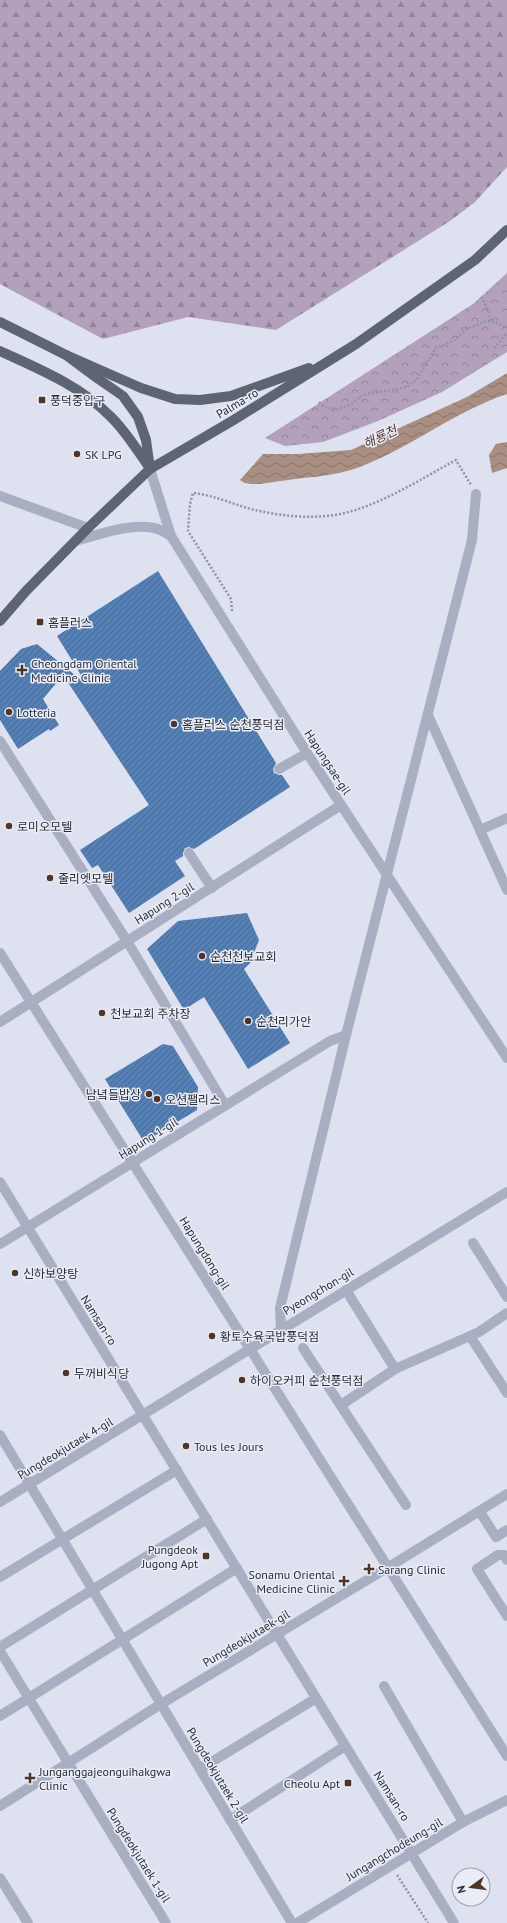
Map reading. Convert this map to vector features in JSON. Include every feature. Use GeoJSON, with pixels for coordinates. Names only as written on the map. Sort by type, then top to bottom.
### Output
{"type":"FeatureCollection","features":[{"type":"Feature","properties":{"kind":"main road","name":"Palma-ro"},"geometry":{"type":"LineString","coordinates":[[0,621],[26,591],[75,541],[150,469],[333,359],[433,291],[475,260],[507,230]]}},
{"type":"Feature","properties":{"kind":"main road"},"geometry":{"type":"LineString","coordinates":[[0,322],[66,355],[141,388],[175,399],[200,400],[231,396],[268,384],[333,359]]}},
{"type":"Feature","properties":{"kind":"main road"},"geometry":{"type":"LineString","coordinates":[[0,351],[61,379],[94,401],[111,417],[150,469]]}},
{"type":"Feature","properties":{"kind":"main road"},"geometry":{"type":"LineString","coordinates":[[66,355],[123,396],[138,417],[146,440],[150,469]]}},
{"type":"Feature","properties":{"kind":"street","name":"Hapungsae-gil"},"geometry":{"type":"LineString","coordinates":[[150,469],[171,536],[307,753],[388,873],[507,1058]]}},
{"type":"Feature","properties":{"kind":"street"},"geometry":{"type":"LineString","coordinates":[[281,1329],[280,1308],[346,1035],[472,540],[476,494]]}},
{"type":"Feature","properties":{"kind":"street"},"geometry":{"type":"LineString","coordinates":[[0,496],[88,528]]}},
{"type":"Feature","properties":{"kind":"street"},"geometry":{"type":"LineString","coordinates":[[75,541],[118,530],[141,528],[155,528],[171,536]]}},
{"type":"Feature","properties":{"kind":"street"},"geometry":{"type":"LineString","coordinates":[[428,715],[507,890]]}},
{"type":"Feature","properties":{"kind":"street"},"geometry":{"type":"LineString","coordinates":[[0,741],[127,941],[225,1104]]}},
{"type":"Feature","properties":{"kind":"street"},"geometry":{"type":"LineString","coordinates":[[279,769],[307,753]]}},
{"type":"Feature","properties":{"kind":"street","name":"Hapung 2-gil"},"geometry":{"type":"LineString","coordinates":[[0,1022],[341,805]]}},
{"type":"Feature","properties":{"kind":"street"},"geometry":{"type":"LineString","coordinates":[[480,830],[507,818]]}},
{"type":"Feature","properties":{"kind":"street"},"geometry":{"type":"LineString","coordinates":[[189,853],[212,888]]}},
{"type":"Feature","properties":{"kind":"street","name":"Hapungdong-gil"},"geometry":{"type":"LineString","coordinates":[[0,953],[507,1756]]}},
{"type":"Feature","properties":{"kind":"street","name":"Hapung 1-gil"},"geometry":{"type":"LineString","coordinates":[[0,1244],[133,1163],[225,1104],[330,1041],[346,1035]]}},
{"type":"Feature","properties":{"kind":"street","name":"Namsan-ro"},"geometry":{"type":"LineString","coordinates":[[0,1182],[454,1923]]}},
{"type":"Feature","properties":{"kind":"street","name":"Pyeongchon-gil"},"geometry":{"type":"LineString","coordinates":[[143,1416],[281,1329],[507,1192]]}},
{"type":"Feature","properties":{"kind":"street"},"geometry":{"type":"LineString","coordinates":[[472,1243],[507,1297]]}},
{"type":"Feature","properties":{"kind":"street"},"geometry":{"type":"LineString","coordinates":[[346,1290],[395,1369]]}},
{"type":"Feature","properties":{"kind":"street"},"geometry":{"type":"LineString","coordinates":[[341,1405],[395,1369],[470,1336],[507,1313]]}},
{"type":"Feature","properties":{"kind":"street"},"geometry":{"type":"LineString","coordinates":[[470,1336],[507,1393]]}},
{"type":"Feature","properties":{"kind":"street"},"geometry":{"type":"LineString","coordinates":[[303,1348],[406,1505]]}},
{"type":"Feature","properties":{"kind":"street","name":"Pungdeokjutaek 4-gil"},"geometry":{"type":"LineString","coordinates":[[0,1502],[143,1416]]}},
{"type":"Feature","properties":{"kind":"street","name":"Pungdeokjutaek 2-gil"},"geometry":{"type":"LineString","coordinates":[[0,1435],[31,1484],[292,1923]]}},
{"type":"Feature","properties":{"kind":"street"},"geometry":{"type":"LineString","coordinates":[[0,1577],[177,1470]]}},
{"type":"Feature","properties":{"kind":"street","name":"Pungdeokjutaek-gil"},"geometry":{"type":"LineString","coordinates":[[0,1806],[161,1704],[480,1512],[507,1494]]}},
{"type":"Feature","properties":{"kind":"street"},"geometry":{"type":"LineString","coordinates":[[480,1512],[496,1537],[503,1558],[477,1569],[507,1616]]}},
{"type":"Feature","properties":{"kind":"street"},"geometry":{"type":"LineString","coordinates":[[0,1647],[207,1519]]}},
{"type":"Feature","properties":{"kind":"street"},"geometry":{"type":"LineString","coordinates":[[496,1537],[507,1530]]}},
{"type":"Feature","properties":{"kind":"street"},"geometry":{"type":"LineString","coordinates":[[0,1716],[237,1568]]}},
{"type":"Feature","properties":{"kind":"street","name":"Pungdeokjutaek 1-gil"},"geometry":{"type":"LineString","coordinates":[[0,1651],[166,1923]]}},
{"type":"Feature","properties":{"kind":"street"},"geometry":{"type":"LineString","coordinates":[[384,1686],[463,1822]]}},
{"type":"Feature","properties":{"kind":"street"},"geometry":{"type":"LineString","coordinates":[[200,1769],[316,1698]]}},
{"type":"Feature","properties":{"kind":"street"},"geometry":{"type":"LineString","coordinates":[[230,1820],[345,1746]]}},
{"type":"Feature","properties":{"kind":"street","name":"Jungangchodeung-gil"},"geometry":{"type":"LineString","coordinates":[[297,1923],[463,1822],[507,1800]]}},
{"type":"Feature","properties":{"kind":"street"},"geometry":{"type":"LineString","coordinates":[[0,1878],[28,1923]]}},
{"type":"Feature","properties":{"kind":"path"},"geometry":{"type":"LineString","coordinates":[[480,297],[488,308],[490,321]]}},
{"type":"Feature","properties":{"kind":"path"},"geometry":{"type":"LineString","coordinates":[[320,402],[324,407],[336,410],[350,405],[363,395],[407,387],[417,379],[436,348],[455,340],[466,328],[474,324],[490,321],[507,328]]}},
{"type":"Feature","properties":{"kind":"path"},"geometry":{"type":"LineString","coordinates":[[494,348],[507,333]]}},
{"type":"Feature","properties":{"kind":"path"},"geometry":{"type":"LineString","coordinates":[[232,613],[231,599],[188,531],[190,504],[193,492],[255,510],[290,516],[320,516],[349,512],[394,494],[456,460],[476,494]]}},
{"type":"Feature","properties":{"kind":"path"},"geometry":{"type":"LineString","coordinates":[[392,1866],[428,1923]]}},
{"type":"Feature","properties":{"kind":"green space"},"geometry":{"type":"Polygon","coordinates":[[[0,0],[507,0],[507,167],[475,202],[450,221],[276,330],[188,317],[103,339],[0,284],[0,0]]]}},
{"type":"Feature","properties":{"kind":"green space"},"geometry":{"type":"Polygon","coordinates":[[[507,273],[507,352],[442,392],[378,421],[323,442],[285,446],[265,438],[473,304],[507,273]]]}},
{"type":"Feature","properties":{"kind":"water","name":"해룡천"},"geometry":{"type":"Polygon","coordinates":[[[507,373],[507,394],[467,411],[391,453],[371,462],[351,470],[325,476],[260,484],[249,484],[240,480],[263,454],[298,454],[351,450],[467,397],[507,373]]]}},
{"type":"Feature","properties":{"kind":"water"},"geometry":{"type":"Polygon","coordinates":[[[507,442],[507,468],[492,473],[489,455],[496,444],[507,442]]]}},
{"type":"Feature","properties":{"kind":"building","name":"홈플러스 순천풍덕점"},"geometry":{"type":"Polygon","coordinates":[[[158,571],[276,763],[273,769],[274,773],[282,775],[290,787],[194,849],[189,847],[185,848],[183,856],[175,861],[185,876],[129,913],[98,865],[92,868],[80,850],[149,805],[63,675],[43,699],[59,725],[50,731],[49,729],[18,749],[0,720],[0,671],[21,649],[37,644],[87,685],[57,636],[158,571]]]}},
{"type":"Feature","properties":{"kind":"building","name":"순천천보교회"},"geometry":{"type":"Polygon","coordinates":[[[247,913],[259,940],[250,963],[244,969],[290,1043],[248,1069],[204,997],[184,1010],[147,949],[178,921],[247,913]]]}},
{"type":"Feature","properties":{"kind":"building","name":"오션팰리스"},"geometry":{"type":"Polygon","coordinates":[[[163,1044],[173,1046],[198,1087],[197,1110],[144,1142],[105,1079],[163,1044]]]}},
{"type":"Feature","properties":{"kind":"place","name":"풍덕중입구"},"geometry":{"type":"Point","coordinates":[42,400]}},
{"type":"Feature","properties":{"kind":"place","name":"SK LPG"},"geometry":{"type":"Point","coordinates":[77,454]}},
{"type":"Feature","properties":{"kind":"place","name":"홈플러스"},"geometry":{"type":"Point","coordinates":[40,622]}},
{"type":"Feature","properties":{"kind":"place","name":"Cheongdam Oriental Medicine Clinic"},"geometry":{"type":"Point","coordinates":[22,670]}},
{"type":"Feature","properties":{"kind":"place","name":"Lotteria"},"geometry":{"type":"Point","coordinates":[9,712]}},
{"type":"Feature","properties":{"kind":"place","name":"홈플러스 순천풍덕점"},"geometry":{"type":"Point","coordinates":[174,724]}},
{"type":"Feature","properties":{"kind":"place","name":"로미오모텔"},"geometry":{"type":"Point","coordinates":[9,826]}},
{"type":"Feature","properties":{"kind":"place","name":"줄리엣모텔"},"geometry":{"type":"Point","coordinates":[50,878]}},
{"type":"Feature","properties":{"kind":"place","name":"순천천보교회"},"geometry":{"type":"Point","coordinates":[202,956]}},
{"type":"Feature","properties":{"kind":"place","name":"천보교회 주차장"},"geometry":{"type":"Point","coordinates":[102,1013]}},
{"type":"Feature","properties":{"kind":"place","name":"순천리가안"},"geometry":{"type":"Point","coordinates":[248,1021]}},
{"type":"Feature","properties":{"kind":"place","name":"남녘들밥상"},"geometry":{"type":"Point","coordinates":[149,1094]}},
{"type":"Feature","properties":{"kind":"place","name":"오션팰리스"},"geometry":{"type":"Point","coordinates":[157,1099]}},
{"type":"Feature","properties":{"kind":"place","name":"신하보양탕"},"geometry":{"type":"Point","coordinates":[15,1273]}},
{"type":"Feature","properties":{"kind":"place","name":"황토수육국밥풍덕점"},"geometry":{"type":"Point","coordinates":[212,1336]}},
{"type":"Feature","properties":{"kind":"place","name":"두꺼비식당"},"geometry":{"type":"Point","coordinates":[66,1373]}},
{"type":"Feature","properties":{"kind":"place","name":"하이오커피 순천풍덕점"},"geometry":{"type":"Point","coordinates":[242,1380]}},
{"type":"Feature","properties":{"kind":"place","name":"Tous les Jours"},"geometry":{"type":"Point","coordinates":[186,1446]}},
{"type":"Feature","properties":{"kind":"place","name":"Pungdeok Jugong Apt"},"geometry":{"type":"Point","coordinates":[206,1556]}},
{"type":"Feature","properties":{"kind":"place","name":"Sarang Clinic"},"geometry":{"type":"Point","coordinates":[369,1569]}},
{"type":"Feature","properties":{"kind":"place","name":"Sonamu Oriental Medicine Clinic"},"geometry":{"type":"Point","coordinates":[344,1581]}},
{"type":"Feature","properties":{"kind":"place","name":"Junganggajeonguihakgwa Clinic"},"geometry":{"type":"Point","coordinates":[30,1778]}},
{"type":"Feature","properties":{"kind":"place","name":"Cheolu Apt"},"geometry":{"type":"Point","coordinates":[348,1783]}}]}
